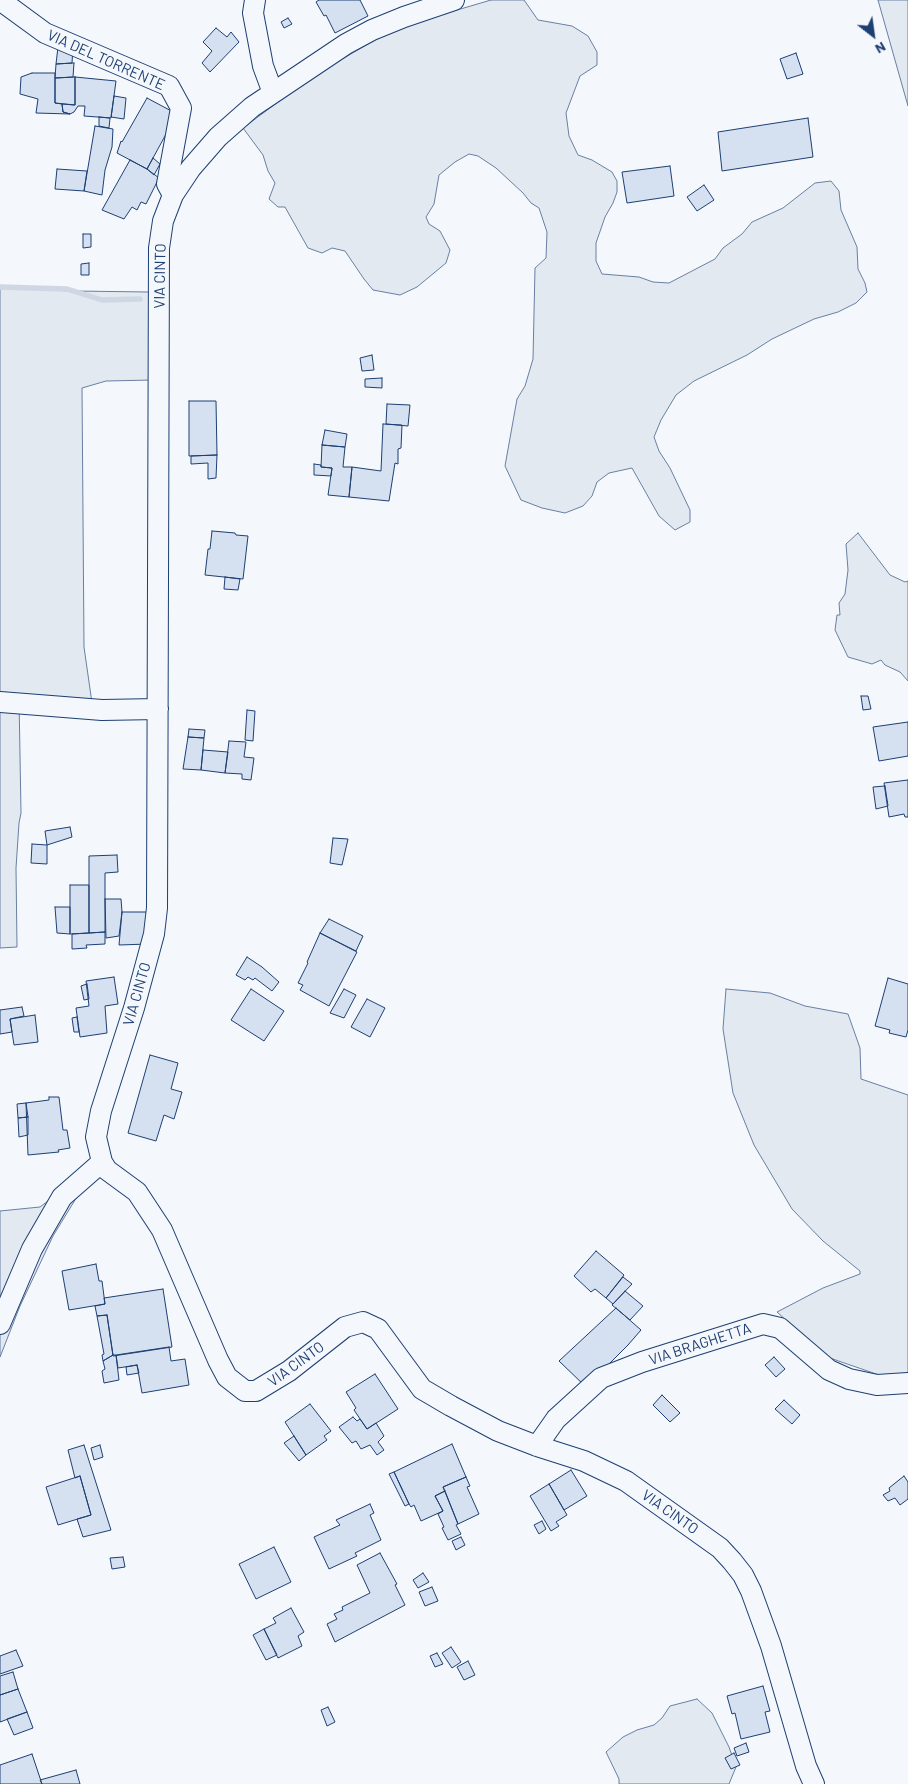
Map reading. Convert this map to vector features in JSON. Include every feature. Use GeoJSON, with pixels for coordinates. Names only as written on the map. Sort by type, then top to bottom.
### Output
{"type":"FeatureCollection","features":[{"type":"Feature","properties":{"kind":"street","name":"VIA DEL TORRENTE"},"geometry":{"type":"LineString","coordinates":[[0,0],[44,33],[169,86],[182,108],[168,184],[173,195]]}},
{"type":"Feature","properties":{"kind":"street"},"geometry":{"type":"LineString","coordinates":[[255,0],[253,13],[263,66],[273,93]]}},
{"type":"Feature","properties":{"kind":"street","name":"VIA CINTO"},"geometry":{"type":"LineString","coordinates":[[454,0],[372,30],[346,44],[240,117],[218,137],[192,168],[173,195],[163,221],[159,248],[157,908],[154,934],[134,1008],[101,1111],[96,1137],[102,1162],[106,1170],[138,1192],[162,1230],[218,1360],[227,1376],[245,1391],[256,1391],[289,1371],[345,1327],[363,1322],[378,1329],[422,1389],[498,1431],[584,1461],[626,1481],[720,1548],[743,1575],[759,1612],[806,1766],[814,1784]]}},
{"type":"Feature","properties":{"kind":"street"},"geometry":{"type":"LineString","coordinates":[[0,702],[102,710],[158,709]]}},
{"type":"Feature","properties":{"kind":"street"},"geometry":{"type":"LineString","coordinates":[[0,1324],[32,1249],[62,1197],[102,1162]]}},
{"type":"Feature","properties":{"kind":"street","name":"VIA BRAGHETTA"},"geometry":{"type":"LineString","coordinates":[[537,1446],[556,1419],[601,1378],[642,1362],[763,1324],[780,1328],[829,1370],[849,1379],[877,1385],[908,1383]]}},
{"type":"Feature","properties":{"kind":"shaded area"},"geometry":{"type":"Polygon","coordinates":[[[491,0],[524,0],[538,20],[572,26],[588,36],[597,52],[597,65],[580,76],[566,113],[569,136],[578,155],[592,160],[612,172],[617,181],[617,192],[605,217],[596,243],[596,261],[602,274],[639,277],[653,282],[669,283],[715,259],[723,248],[742,234],[752,222],[783,208],[815,183],[831,181],[839,191],[841,210],[857,247],[858,269],[867,292],[856,303],[838,312],[814,319],[772,339],[747,355],[694,381],[676,395],[661,420],[654,437],[659,451],[670,468],[690,510],[690,522],[675,530],[659,516],[632,468],[609,473],[597,482],[592,496],[583,506],[565,513],[542,508],[521,500],[505,466],[517,399],[525,386],[533,359],[535,268],[546,258],[547,232],[539,208],[531,203],[523,193],[496,168],[478,156],[469,154],[455,162],[439,175],[434,204],[426,217],[429,224],[440,231],[450,250],[446,263],[417,287],[400,295],[373,290],[345,251],[332,248],[322,253],[308,248],[285,207],[278,207],[269,199],[275,183],[268,171],[263,155],[243,128],[335,63],[375,40],[413,23],[491,0]]]}},
{"type":"Feature","properties":{"kind":"shaded area"},"geometry":{"type":"Polygon","coordinates":[[[878,0],[908,0],[908,106],[878,0]]]}},
{"type":"Feature","properties":{"kind":"shaded area"},"geometry":{"type":"Polygon","coordinates":[[[0,288],[149,292],[152,380],[106,381],[82,388],[84,647],[92,703],[19,698],[21,813],[16,868],[17,947],[0,948],[0,288]]]}},
{"type":"Feature","properties":{"kind":"shaded area"},"geometry":{"type":"Polygon","coordinates":[[[858,533],[890,575],[905,582],[908,581],[908,681],[900,672],[885,665],[881,660],[872,664],[848,657],[835,630],[837,615],[840,615],[839,603],[845,594],[848,570],[846,544],[858,533]]]}},
{"type":"Feature","properties":{"kind":"shaded area"},"geometry":{"type":"Polygon","coordinates":[[[726,989],[770,993],[805,1006],[848,1014],[860,1048],[861,1079],[908,1095],[908,1375],[882,1376],[827,1357],[777,1312],[823,1288],[860,1274],[860,1271],[823,1241],[792,1209],[754,1145],[733,1093],[723,1029],[726,989]]]}},
{"type":"Feature","properties":{"kind":"shaded area"},"geometry":{"type":"Polygon","coordinates":[[[97,1164],[53,1236],[20,1306],[0,1357],[0,1211],[40,1207],[97,1164]]]}},
{"type":"Feature","properties":{"kind":"shaded area"},"geometry":{"type":"Polygon","coordinates":[[[697,1699],[712,1713],[729,1747],[736,1767],[729,1784],[619,1784],[619,1779],[606,1752],[623,1737],[654,1725],[662,1718],[670,1706],[697,1699]]]}},
{"type":"Feature","properties":{"kind":"building"},"geometry":{"type":"Polygon","coordinates":[[[319,0],[360,0],[368,16],[335,33],[326,15],[324,16],[316,2],[319,0]]]}},
{"type":"Feature","properties":{"kind":"building"},"geometry":{"type":"Polygon","coordinates":[[[288,18],[292,24],[284,28],[281,22],[288,18]]]}},
{"type":"Feature","properties":{"kind":"building"},"geometry":{"type":"Polygon","coordinates":[[[216,28],[227,37],[231,32],[239,42],[210,72],[202,63],[212,51],[203,42],[216,28]]]}},
{"type":"Feature","properties":{"kind":"building"},"geometry":{"type":"Polygon","coordinates":[[[58,47],[73,47],[72,63],[56,64],[58,47]]]}},
{"type":"Feature","properties":{"kind":"building"},"geometry":{"type":"Polygon","coordinates":[[[796,53],[803,74],[787,79],[780,59],[796,53]]]}},
{"type":"Feature","properties":{"kind":"building"},"geometry":{"type":"Polygon","coordinates":[[[74,63],[73,77],[55,78],[56,64],[74,63]]]}},
{"type":"Feature","properties":{"kind":"building"},"geometry":{"type":"Polygon","coordinates":[[[32,73],[55,73],[55,103],[62,104],[63,112],[70,114],[36,113],[38,99],[20,94],[21,77],[32,73]]]}},
{"type":"Feature","properties":{"kind":"building"},"geometry":{"type":"Polygon","coordinates":[[[75,77],[116,81],[111,118],[84,116],[85,106],[78,106],[70,114],[63,112],[62,104],[75,105],[75,77]]]}},
{"type":"Feature","properties":{"kind":"building"},"geometry":{"type":"Polygon","coordinates":[[[75,77],[75,105],[55,103],[55,78],[75,77]]]}},
{"type":"Feature","properties":{"kind":"building"},"geometry":{"type":"Polygon","coordinates":[[[114,96],[126,98],[124,119],[111,117],[114,96]]]}},
{"type":"Feature","properties":{"kind":"building"},"geometry":{"type":"Polygon","coordinates":[[[147,98],[177,114],[147,169],[117,153],[121,141],[147,98]]]}},
{"type":"Feature","properties":{"kind":"building"},"geometry":{"type":"Polygon","coordinates":[[[99,117],[110,118],[109,128],[99,126],[99,117]]]}},
{"type":"Feature","properties":{"kind":"building"},"geometry":{"type":"Polygon","coordinates":[[[808,118],[813,157],[722,171],[718,132],[808,118]]]}},
{"type":"Feature","properties":{"kind":"building"},"geometry":{"type":"Polygon","coordinates":[[[95,126],[113,129],[112,147],[105,170],[102,195],[84,191],[95,126]]]}},
{"type":"Feature","properties":{"kind":"building"},"geometry":{"type":"Polygon","coordinates":[[[153,158],[160,164],[154,175],[147,169],[153,158]]]}},
{"type":"Feature","properties":{"kind":"building"},"geometry":{"type":"Polygon","coordinates":[[[130,160],[159,178],[146,204],[141,202],[137,210],[132,207],[124,219],[102,210],[130,160]]]}},
{"type":"Feature","properties":{"kind":"building"},"geometry":{"type":"Polygon","coordinates":[[[670,166],[674,196],[627,203],[622,172],[670,166]]]}},
{"type":"Feature","properties":{"kind":"building"},"geometry":{"type":"Polygon","coordinates":[[[57,169],[87,171],[84,191],[55,189],[57,169]]]}},
{"type":"Feature","properties":{"kind":"building"},"geometry":{"type":"Polygon","coordinates":[[[704,185],[714,200],[697,211],[687,197],[704,185]]]}},
{"type":"Feature","properties":{"kind":"building"},"geometry":{"type":"Polygon","coordinates":[[[83,234],[91,234],[91,247],[83,248],[83,234]]]}},
{"type":"Feature","properties":{"kind":"building"},"geometry":{"type":"Polygon","coordinates":[[[89,263],[89,275],[81,275],[81,264],[89,263]]]}},
{"type":"Feature","properties":{"kind":"building"},"geometry":{"type":"Polygon","coordinates":[[[372,355],[374,370],[362,371],[360,358],[372,355]]]}},
{"type":"Feature","properties":{"kind":"building"},"geometry":{"type":"Polygon","coordinates":[[[382,378],[382,388],[365,387],[365,379],[382,378]]]}},
{"type":"Feature","properties":{"kind":"building"},"geometry":{"type":"Polygon","coordinates":[[[189,401],[216,401],[217,455],[189,456],[189,401]]]}},
{"type":"Feature","properties":{"kind":"building"},"geometry":{"type":"Polygon","coordinates":[[[387,404],[410,405],[408,426],[386,424],[387,404]]]}},
{"type":"Feature","properties":{"kind":"building"},"geometry":{"type":"Polygon","coordinates":[[[383,424],[402,425],[401,448],[398,449],[398,464],[395,463],[389,501],[349,497],[352,467],[381,471],[383,424]]]}},
{"type":"Feature","properties":{"kind":"building"},"geometry":{"type":"Polygon","coordinates":[[[325,430],[347,434],[345,447],[322,445],[325,430]]]}},
{"type":"Feature","properties":{"kind":"building"},"geometry":{"type":"Polygon","coordinates":[[[322,445],[345,447],[343,467],[352,467],[349,497],[328,495],[332,468],[321,467],[322,445]]]}},
{"type":"Feature","properties":{"kind":"building"},"geometry":{"type":"Polygon","coordinates":[[[217,455],[216,478],[208,479],[208,463],[191,464],[191,456],[217,455]]]}},
{"type":"Feature","properties":{"kind":"building"},"geometry":{"type":"Polygon","coordinates":[[[314,464],[332,468],[331,476],[314,475],[314,464]]]}},
{"type":"Feature","properties":{"kind":"building"},"geometry":{"type":"Polygon","coordinates":[[[212,531],[248,536],[243,579],[205,575],[212,531]]]}},
{"type":"Feature","properties":{"kind":"building"},"geometry":{"type":"Polygon","coordinates":[[[225,577],[240,579],[238,590],[224,589],[225,577]]]}},
{"type":"Feature","properties":{"kind":"building"},"geometry":{"type":"Polygon","coordinates":[[[861,696],[868,696],[871,709],[863,710],[861,696]]]}},
{"type":"Feature","properties":{"kind":"building"},"geometry":{"type":"Polygon","coordinates":[[[247,710],[255,711],[253,741],[245,740],[247,710]]]}},
{"type":"Feature","properties":{"kind":"building"},"geometry":{"type":"Polygon","coordinates":[[[908,722],[908,756],[879,761],[873,727],[908,722]]]}},
{"type":"Feature","properties":{"kind":"building"},"geometry":{"type":"Polygon","coordinates":[[[189,729],[205,730],[204,738],[188,737],[189,729]]]}},
{"type":"Feature","properties":{"kind":"building"},"geometry":{"type":"Polygon","coordinates":[[[188,737],[204,738],[201,770],[183,769],[188,737]]]}},
{"type":"Feature","properties":{"kind":"building"},"geometry":{"type":"Polygon","coordinates":[[[229,741],[246,742],[244,757],[254,758],[251,780],[242,779],[242,774],[225,773],[229,741]]]}},
{"type":"Feature","properties":{"kind":"building"},"geometry":{"type":"Polygon","coordinates":[[[203,750],[228,752],[225,773],[201,770],[203,750]]]}},
{"type":"Feature","properties":{"kind":"building"},"geometry":{"type":"Polygon","coordinates":[[[908,780],[908,817],[905,817],[904,814],[889,817],[884,783],[908,780]]]}},
{"type":"Feature","properties":{"kind":"building"},"geometry":{"type":"Polygon","coordinates":[[[885,786],[888,806],[876,809],[873,787],[885,786]]]}},
{"type":"Feature","properties":{"kind":"building"},"geometry":{"type":"Polygon","coordinates":[[[70,827],[72,837],[47,845],[45,831],[70,827]]]}},
{"type":"Feature","properties":{"kind":"building"},"geometry":{"type":"Polygon","coordinates":[[[333,838],[348,839],[342,865],[330,863],[333,838]]]}},
{"type":"Feature","properties":{"kind":"building"},"geometry":{"type":"Polygon","coordinates":[[[32,844],[47,845],[47,864],[31,863],[32,844]]]}},
{"type":"Feature","properties":{"kind":"building"},"geometry":{"type":"Polygon","coordinates":[[[117,855],[118,872],[105,873],[105,932],[89,933],[89,856],[117,855]]]}},
{"type":"Feature","properties":{"kind":"building"},"geometry":{"type":"Polygon","coordinates":[[[70,885],[89,885],[89,933],[70,934],[70,885]]]}},
{"type":"Feature","properties":{"kind":"building"},"geometry":{"type":"Polygon","coordinates":[[[105,899],[121,899],[122,912],[119,936],[106,938],[105,899]]]}},
{"type":"Feature","properties":{"kind":"building"},"geometry":{"type":"Polygon","coordinates":[[[55,907],[70,907],[70,934],[57,933],[55,907]]]}},
{"type":"Feature","properties":{"kind":"building"},"geometry":{"type":"Polygon","coordinates":[[[122,912],[151,912],[148,944],[119,945],[122,912]]]}},
{"type":"Feature","properties":{"kind":"building"},"geometry":{"type":"Polygon","coordinates":[[[329,919],[363,936],[356,951],[320,933],[329,919]]]}},
{"type":"Feature","properties":{"kind":"building"},"geometry":{"type":"Polygon","coordinates":[[[105,932],[105,944],[86,945],[87,948],[72,949],[72,934],[105,932]]]}},
{"type":"Feature","properties":{"kind":"building"},"geometry":{"type":"Polygon","coordinates":[[[320,933],[357,952],[329,1006],[300,990],[303,985],[298,983],[320,933]]]}},
{"type":"Feature","properties":{"kind":"building"},"geometry":{"type":"Polygon","coordinates":[[[247,957],[279,982],[272,991],[255,978],[253,980],[248,977],[245,980],[236,975],[247,957]]]}},
{"type":"Feature","properties":{"kind":"building"},"geometry":{"type":"Polygon","coordinates":[[[114,977],[118,1004],[105,1006],[107,1033],[80,1037],[76,1008],[89,1006],[86,981],[114,977]]]}},
{"type":"Feature","properties":{"kind":"building"},"geometry":{"type":"Polygon","coordinates":[[[888,978],[908,984],[908,1030],[906,1037],[889,1033],[890,1030],[875,1026],[888,978]]]}},
{"type":"Feature","properties":{"kind":"building"},"geometry":{"type":"Polygon","coordinates":[[[87,984],[89,999],[84,1000],[81,986],[87,984]]]}},
{"type":"Feature","properties":{"kind":"building"},"geometry":{"type":"Polygon","coordinates":[[[251,989],[284,1011],[264,1041],[231,1020],[251,989]]]}},
{"type":"Feature","properties":{"kind":"building"},"geometry":{"type":"Polygon","coordinates":[[[344,989],[356,995],[344,1018],[330,1013],[344,989]]]}},
{"type":"Feature","properties":{"kind":"building"},"geometry":{"type":"Polygon","coordinates":[[[367,999],[385,1008],[370,1037],[351,1027],[367,999]]]}},
{"type":"Feature","properties":{"kind":"building"},"geometry":{"type":"Polygon","coordinates":[[[22,1007],[24,1016],[10,1019],[12,1032],[0,1034],[0,1010],[22,1007]]]}},
{"type":"Feature","properties":{"kind":"building"},"geometry":{"type":"Polygon","coordinates":[[[35,1015],[38,1042],[14,1045],[10,1019],[35,1015]]]}},
{"type":"Feature","properties":{"kind":"building"},"geometry":{"type":"Polygon","coordinates":[[[77,1017],[79,1032],[74,1032],[72,1018],[77,1017]]]}},
{"type":"Feature","properties":{"kind":"building"},"geometry":{"type":"Polygon","coordinates":[[[150,1055],[178,1063],[171,1089],[182,1092],[174,1119],[164,1115],[156,1141],[128,1133],[150,1055]]]}},
{"type":"Feature","properties":{"kind":"building"},"geometry":{"type":"Polygon","coordinates":[[[49,1097],[59,1097],[63,1130],[67,1130],[70,1148],[58,1150],[59,1152],[28,1155],[26,1103],[49,1100],[49,1097]]]}},
{"type":"Feature","properties":{"kind":"building"},"geometry":{"type":"Polygon","coordinates":[[[26,1103],[28,1117],[18,1118],[17,1104],[26,1103]]]}},
{"type":"Feature","properties":{"kind":"building"},"geometry":{"type":"Polygon","coordinates":[[[28,1117],[28,1135],[19,1137],[18,1118],[28,1117]]]}},
{"type":"Feature","properties":{"kind":"building"},"geometry":{"type":"Polygon","coordinates":[[[596,1251],[624,1275],[606,1298],[595,1289],[591,1292],[574,1276],[596,1251]]]}},
{"type":"Feature","properties":{"kind":"building"},"geometry":{"type":"Polygon","coordinates":[[[96,1264],[99,1281],[102,1281],[105,1304],[69,1310],[62,1271],[96,1264]]]}},
{"type":"Feature","properties":{"kind":"building"},"geometry":{"type":"Polygon","coordinates":[[[623,1277],[632,1284],[613,1304],[606,1298],[623,1277]]]}},
{"type":"Feature","properties":{"kind":"building"},"geometry":{"type":"Polygon","coordinates":[[[163,1289],[172,1347],[113,1356],[107,1315],[97,1316],[95,1306],[105,1304],[104,1298],[163,1289]]]}},
{"type":"Feature","properties":{"kind":"building"},"geometry":{"type":"Polygon","coordinates":[[[625,1291],[643,1306],[630,1320],[612,1305],[625,1291]]]}},
{"type":"Feature","properties":{"kind":"building"},"geometry":{"type":"Polygon","coordinates":[[[616,1308],[641,1330],[586,1387],[559,1361],[616,1308]]]}},
{"type":"Feature","properties":{"kind":"building"},"geometry":{"type":"Polygon","coordinates":[[[107,1315],[113,1355],[103,1361],[102,1355],[104,1354],[97,1316],[107,1315]]]}},
{"type":"Feature","properties":{"kind":"building"},"geometry":{"type":"Polygon","coordinates":[[[169,1347],[171,1361],[185,1359],[189,1385],[142,1393],[137,1365],[118,1368],[116,1355],[169,1347]]]}},
{"type":"Feature","properties":{"kind":"building"},"geometry":{"type":"Polygon","coordinates":[[[116,1355],[119,1380],[104,1383],[102,1371],[105,1369],[103,1361],[116,1355]]]}},
{"type":"Feature","properties":{"kind":"building"},"geometry":{"type":"Polygon","coordinates":[[[774,1357],[785,1369],[776,1377],[765,1365],[774,1357]]]}},
{"type":"Feature","properties":{"kind":"building"},"geometry":{"type":"Polygon","coordinates":[[[137,1365],[139,1373],[127,1375],[126,1367],[137,1365]]]}},
{"type":"Feature","properties":{"kind":"building"},"geometry":{"type":"Polygon","coordinates":[[[375,1374],[398,1409],[367,1429],[354,1410],[356,1408],[346,1392],[375,1374]]]}},
{"type":"Feature","properties":{"kind":"building"},"geometry":{"type":"Polygon","coordinates":[[[662,1395],[680,1413],[670,1422],[653,1405],[662,1395]]]}},
{"type":"Feature","properties":{"kind":"building"},"geometry":{"type":"Polygon","coordinates":[[[784,1400],[800,1415],[792,1424],[775,1409],[784,1400]]]}},
{"type":"Feature","properties":{"kind":"building"},"geometry":{"type":"Polygon","coordinates":[[[310,1404],[331,1431],[324,1436],[327,1440],[306,1455],[285,1422],[310,1404]]]}},
{"type":"Feature","properties":{"kind":"building"},"geometry":{"type":"Polygon","coordinates":[[[353,1417],[357,1421],[360,1419],[367,1429],[376,1423],[384,1436],[378,1442],[384,1450],[377,1455],[370,1445],[361,1449],[356,1441],[352,1443],[339,1427],[353,1417]]]}},
{"type":"Feature","properties":{"kind":"building"},"geometry":{"type":"Polygon","coordinates":[[[294,1436],[306,1455],[299,1461],[284,1443],[294,1436]]]}},
{"type":"Feature","properties":{"kind":"building"},"geometry":{"type":"Polygon","coordinates":[[[452,1444],[466,1477],[443,1487],[445,1491],[435,1496],[443,1511],[421,1521],[414,1505],[411,1507],[409,1504],[394,1472],[452,1444]]]}},
{"type":"Feature","properties":{"kind":"building"},"geometry":{"type":"Polygon","coordinates":[[[84,1445],[111,1530],[83,1537],[77,1519],[91,1515],[80,1476],[75,1478],[68,1450],[84,1445]]]}},
{"type":"Feature","properties":{"kind":"building"},"geometry":{"type":"Polygon","coordinates":[[[100,1445],[103,1457],[94,1460],[91,1448],[100,1445]]]}},
{"type":"Feature","properties":{"kind":"building"},"geometry":{"type":"Polygon","coordinates":[[[571,1470],[587,1496],[564,1510],[549,1484],[571,1470]]]}},
{"type":"Feature","properties":{"kind":"building"},"geometry":{"type":"Polygon","coordinates":[[[394,1472],[409,1504],[405,1506],[389,1474],[394,1472]]]}},
{"type":"Feature","properties":{"kind":"building"},"geometry":{"type":"Polygon","coordinates":[[[80,1476],[91,1515],[58,1525],[46,1487],[80,1476]]]}},
{"type":"Feature","properties":{"kind":"building"},"geometry":{"type":"Polygon","coordinates":[[[904,1476],[908,1482],[908,1499],[900,1505],[895,1498],[888,1501],[883,1495],[890,1491],[889,1488],[904,1476]]]}},
{"type":"Feature","properties":{"kind":"building"},"geometry":{"type":"Polygon","coordinates":[[[466,1477],[470,1486],[467,1487],[479,1514],[458,1524],[443,1487],[466,1477]]]}},
{"type":"Feature","properties":{"kind":"building"},"geometry":{"type":"Polygon","coordinates":[[[549,1484],[567,1515],[556,1522],[559,1526],[551,1531],[530,1496],[549,1484]]]}},
{"type":"Feature","properties":{"kind":"building"},"geometry":{"type":"Polygon","coordinates":[[[445,1491],[458,1524],[456,1525],[461,1534],[448,1540],[438,1514],[443,1511],[435,1496],[445,1491]]]}},
{"type":"Feature","properties":{"kind":"building"},"geometry":{"type":"Polygon","coordinates":[[[370,1504],[374,1513],[370,1515],[381,1540],[355,1553],[357,1556],[329,1569],[314,1537],[340,1525],[336,1520],[370,1504]]]}},
{"type":"Feature","properties":{"kind":"building"},"geometry":{"type":"Polygon","coordinates":[[[542,1521],[546,1529],[539,1534],[534,1525],[542,1521]]]}},
{"type":"Feature","properties":{"kind":"building"},"geometry":{"type":"Polygon","coordinates":[[[461,1537],[465,1545],[456,1550],[452,1541],[461,1537]]]}},
{"type":"Feature","properties":{"kind":"building"},"geometry":{"type":"Polygon","coordinates":[[[274,1547],[291,1582],[256,1599],[239,1564],[274,1547]]]}},
{"type":"Feature","properties":{"kind":"building"},"geometry":{"type":"Polygon","coordinates":[[[380,1553],[397,1584],[395,1585],[405,1605],[335,1642],[327,1624],[337,1619],[334,1614],[343,1610],[342,1607],[370,1593],[357,1565],[380,1553]]]}},
{"type":"Feature","properties":{"kind":"building"},"geometry":{"type":"Polygon","coordinates":[[[123,1557],[125,1567],[112,1569],[110,1558],[123,1557]]]}},
{"type":"Feature","properties":{"kind":"building"},"geometry":{"type":"Polygon","coordinates":[[[423,1573],[429,1582],[418,1588],[413,1580],[423,1573]]]}},
{"type":"Feature","properties":{"kind":"building"},"geometry":{"type":"Polygon","coordinates":[[[432,1587],[438,1601],[425,1606],[419,1592],[432,1587]]]}},
{"type":"Feature","properties":{"kind":"building"},"geometry":{"type":"Polygon","coordinates":[[[291,1608],[304,1632],[298,1636],[302,1646],[278,1658],[264,1629],[276,1623],[273,1618],[291,1608]]]}},
{"type":"Feature","properties":{"kind":"building"},"geometry":{"type":"Polygon","coordinates":[[[264,1629],[277,1655],[266,1660],[253,1635],[264,1629]]]}},
{"type":"Feature","properties":{"kind":"building"},"geometry":{"type":"Polygon","coordinates":[[[451,1647],[461,1662],[452,1668],[442,1653],[451,1647]]]}},
{"type":"Feature","properties":{"kind":"building"},"geometry":{"type":"Polygon","coordinates":[[[16,1650],[23,1666],[0,1674],[0,1656],[16,1650]]]}},
{"type":"Feature","properties":{"kind":"building"},"geometry":{"type":"Polygon","coordinates":[[[437,1653],[443,1664],[435,1667],[430,1656],[437,1653]]]}},
{"type":"Feature","properties":{"kind":"building"},"geometry":{"type":"Polygon","coordinates":[[[468,1661],[475,1675],[464,1680],[457,1667],[468,1661]]]}},
{"type":"Feature","properties":{"kind":"building"},"geometry":{"type":"Polygon","coordinates":[[[13,1672],[18,1689],[0,1695],[0,1676],[13,1672]]]}},
{"type":"Feature","properties":{"kind":"building"},"geometry":{"type":"Polygon","coordinates":[[[763,1686],[770,1711],[765,1712],[770,1732],[741,1739],[735,1713],[732,1714],[727,1696],[763,1686]]]}},
{"type":"Feature","properties":{"kind":"building"},"geometry":{"type":"Polygon","coordinates":[[[18,1689],[27,1712],[0,1722],[0,1695],[18,1689]]]}},
{"type":"Feature","properties":{"kind":"building"},"geometry":{"type":"Polygon","coordinates":[[[328,1707],[335,1722],[327,1726],[321,1710],[328,1707]]]}},
{"type":"Feature","properties":{"kind":"building"},"geometry":{"type":"Polygon","coordinates":[[[27,1712],[33,1728],[14,1735],[7,1719],[27,1712]]]}},
{"type":"Feature","properties":{"kind":"building"},"geometry":{"type":"Polygon","coordinates":[[[746,1743],[749,1752],[737,1756],[734,1748],[746,1743]]]}},
{"type":"Feature","properties":{"kind":"building"},"geometry":{"type":"Polygon","coordinates":[[[734,1753],[740,1765],[731,1769],[725,1758],[734,1753]]]}},
{"type":"Feature","properties":{"kind":"building"},"geometry":{"type":"Polygon","coordinates":[[[32,1754],[42,1784],[0,1784],[0,1765],[32,1754]]]}},
{"type":"Feature","properties":{"kind":"building"},"geometry":{"type":"Polygon","coordinates":[[[76,1770],[80,1784],[42,1784],[40,1780],[76,1770]]]}},
{"type":"Feature","properties":{"kind":"waterway"},"geometry":{"type":"LineString","coordinates":[[0,287],[67,289],[102,300],[140,299]]}}]}
